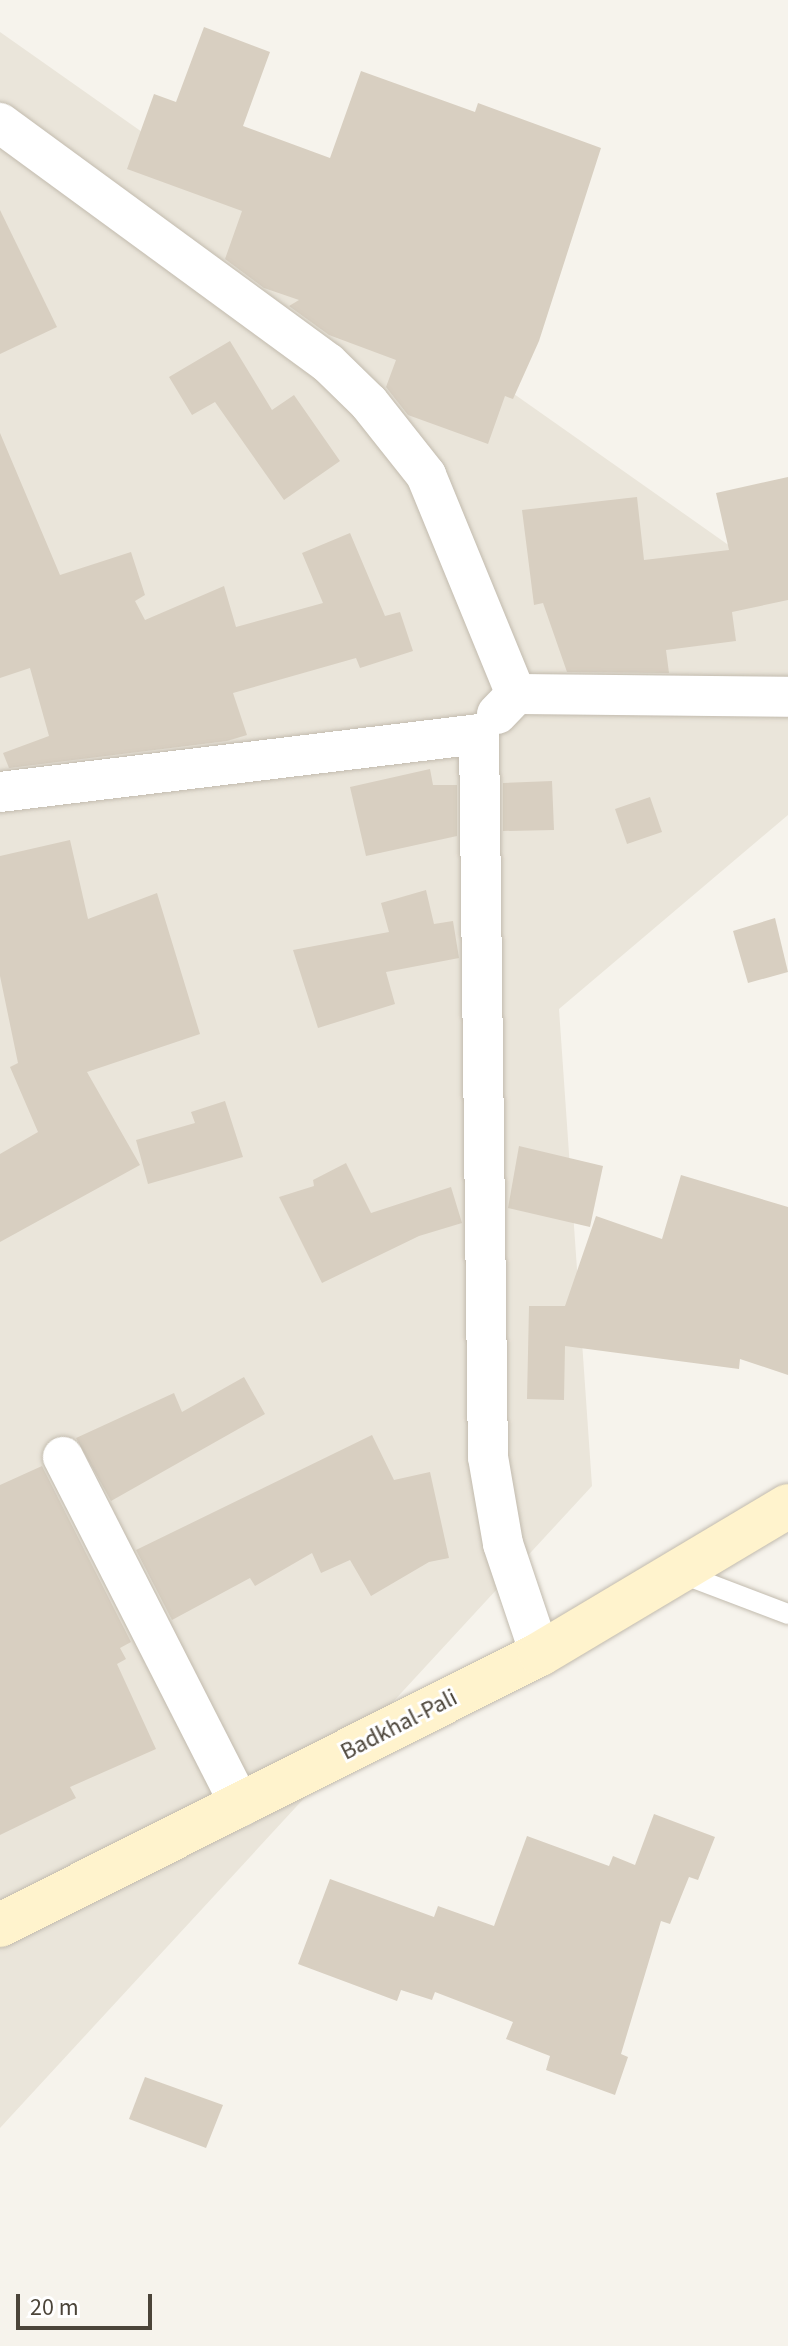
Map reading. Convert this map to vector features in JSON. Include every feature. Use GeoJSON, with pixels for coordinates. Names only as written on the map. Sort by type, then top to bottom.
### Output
{"type":"FeatureCollection","features":[{"type":"Feature","properties":{"kind":"street"},"geometry":{"type":"LineString","coordinates":[[0,123],[328,363],[369,403],[426,475],[516,694]]}},
{"type":"Feature","properties":{"kind":"street"},"geometry":{"type":"LineString","coordinates":[[0,792],[479,734],[516,694],[788,697]]}},
{"type":"Feature","properties":{"kind":"street"},"geometry":{"type":"LineString","coordinates":[[479,734],[488,1457],[503,1544],[540,1654]]}},
{"type":"Feature","properties":{"kind":"street"},"geometry":{"type":"LineString","coordinates":[[63,1457],[241,1806]]}},
{"type":"Feature","properties":{"kind":"street","name":"Badkhal-Pali"},"geometry":{"type":"LineString","coordinates":[[0,1925],[540,1654],[788,1506]]}},
{"type":"Feature","properties":{"kind":"lane"},"geometry":{"type":"LineString","coordinates":[[680,1573],[788,1614]]}},
{"type":"Feature","properties":{"kind":"shaded area"},"geometry":{"type":"Polygon","coordinates":[[[0,32],[754,563],[788,571],[788,815],[559,1009],[592,1486],[0,2128],[0,32]]]}},
{"type":"Feature","properties":{"kind":"building"},"geometry":{"type":"Polygon","coordinates":[[[204,27],[270,52],[243,126],[330,158],[361,71],[475,112],[478,103],[601,148],[539,341],[513,399],[505,396],[488,444],[408,415],[386,387],[396,360],[329,335],[289,306],[299,300],[264,288],[225,259],[242,211],[127,169],[154,94],[176,102],[204,27]]]}},
{"type":"Feature","properties":{"kind":"building"},"geometry":{"type":"Polygon","coordinates":[[[0,210],[57,327],[0,354],[0,210]]]}},
{"type":"Feature","properties":{"kind":"building"},"geometry":{"type":"Polygon","coordinates":[[[230,341],[272,410],[294,395],[340,461],[284,500],[215,402],[192,415],[169,377],[230,341]]]}},
{"type":"Feature","properties":{"kind":"building"},"geometry":{"type":"Polygon","coordinates":[[[0,433],[60,575],[131,552],[145,595],[135,601],[145,620],[224,586],[236,627],[323,603],[302,553],[350,533],[385,616],[400,612],[413,651],[360,668],[356,658],[233,693],[247,735],[227,741],[9,768],[3,753],[49,736],[30,668],[0,678],[0,433]]]}},
{"type":"Feature","properties":{"kind":"building"},"geometry":{"type":"Polygon","coordinates":[[[788,477],[788,600],[732,612],[736,641],[666,650],[669,673],[567,672],[543,603],[534,605],[522,510],[637,497],[644,560],[729,550],[716,493],[788,477]]]}},
{"type":"Feature","properties":{"kind":"building"},"geometry":{"type":"Polygon","coordinates":[[[430,769],[433,785],[457,785],[457,836],[366,856],[350,787],[430,769]]]}},
{"type":"Feature","properties":{"kind":"building"},"geometry":{"type":"Polygon","coordinates":[[[552,781],[554,830],[503,831],[503,783],[552,781]]]}},
{"type":"Feature","properties":{"kind":"building"},"geometry":{"type":"Polygon","coordinates":[[[650,797],[662,832],[627,844],[615,809],[650,797]]]}},
{"type":"Feature","properties":{"kind":"building"},"geometry":{"type":"Polygon","coordinates":[[[70,840],[88,919],[157,893],[200,1034],[87,1072],[140,1165],[0,1242],[0,1154],[38,1132],[10,1067],[18,1063],[0,976],[0,856],[70,840]]]}},
{"type":"Feature","properties":{"kind":"building"},"geometry":{"type":"Polygon","coordinates":[[[426,890],[434,924],[453,921],[459,958],[386,972],[395,1004],[318,1028],[293,950],[389,932],[381,903],[426,890]]]}},
{"type":"Feature","properties":{"kind":"building"},"geometry":{"type":"Polygon","coordinates":[[[775,918],[788,972],[748,983],[733,931],[775,918]]]}},
{"type":"Feature","properties":{"kind":"building"},"geometry":{"type":"Polygon","coordinates":[[[225,1101],[243,1157],[148,1184],[136,1140],[195,1123],[191,1112],[225,1101]]]}},
{"type":"Feature","properties":{"kind":"building"},"geometry":{"type":"Polygon","coordinates":[[[519,1146],[603,1166],[590,1227],[508,1208],[519,1146]]]}},
{"type":"Feature","properties":{"kind":"building"},"geometry":{"type":"Polygon","coordinates":[[[346,1163],[371,1213],[451,1187],[462,1223],[419,1236],[322,1283],[279,1197],[314,1186],[313,1180],[346,1163]]]}},
{"type":"Feature","properties":{"kind":"building"},"geometry":{"type":"Polygon","coordinates":[[[681,1175],[788,1207],[788,1375],[740,1359],[739,1369],[565,1346],[564,1400],[527,1399],[529,1306],[565,1306],[596,1216],[662,1239],[681,1175]]]}},
{"type":"Feature","properties":{"kind":"building"},"geometry":{"type":"Polygon","coordinates":[[[244,1377],[265,1414],[111,1501],[76,1438],[174,1393],[182,1412],[244,1377]]]}},
{"type":"Feature","properties":{"kind":"building"},"geometry":{"type":"Polygon","coordinates":[[[372,1435],[394,1480],[430,1472],[449,1558],[429,1562],[371,1596],[350,1560],[321,1573],[312,1553],[255,1586],[250,1578],[172,1620],[136,1550],[372,1435]]]}},
{"type":"Feature","properties":{"kind":"building"},"geometry":{"type":"Polygon","coordinates":[[[42,1466],[131,1642],[120,1648],[126,1659],[117,1664],[156,1749],[70,1787],[76,1798],[0,1835],[0,1485],[42,1466]]]}},
{"type":"Feature","properties":{"kind":"building"},"geometry":{"type":"Polygon","coordinates":[[[654,1814],[715,1837],[698,1880],[689,1877],[670,1924],[661,1921],[621,2054],[628,2057],[615,2095],[546,2070],[550,2056],[506,2039],[513,2022],[435,1992],[432,2000],[401,1990],[397,2001],[298,1964],[330,1879],[434,1917],[438,1906],[494,1926],[527,1836],[609,1866],[613,1856],[635,1865],[654,1814]]]}},
{"type":"Feature","properties":{"kind":"building"},"geometry":{"type":"Polygon","coordinates":[[[145,2077],[223,2105],[206,2148],[129,2119],[145,2077]]]}}]}
